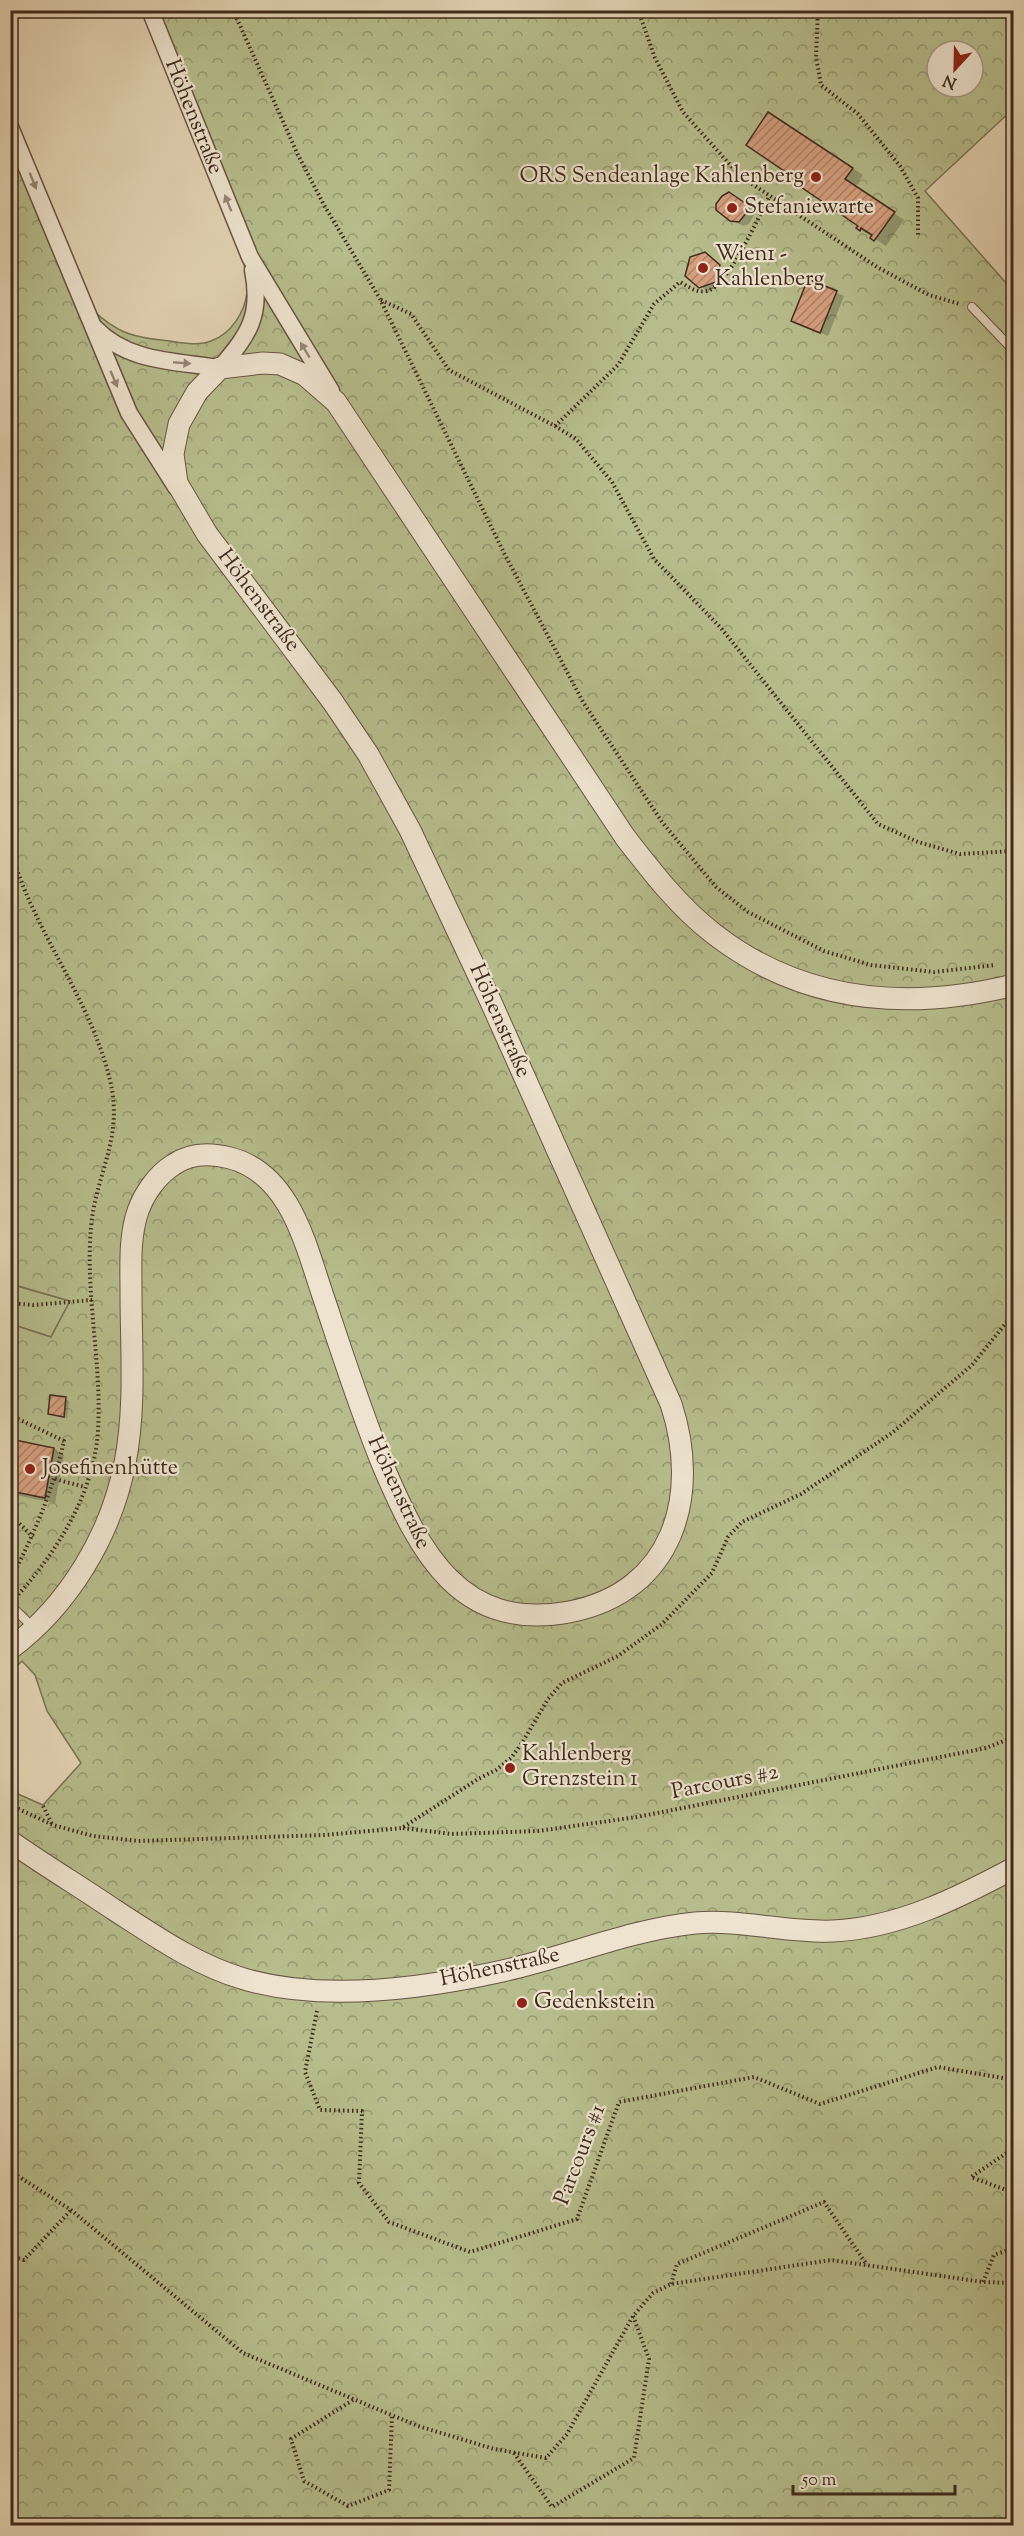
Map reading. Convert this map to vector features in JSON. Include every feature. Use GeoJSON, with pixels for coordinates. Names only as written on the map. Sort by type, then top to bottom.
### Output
{"type":"FeatureCollection","features":[{"type":"Feature","properties":{"kind":"street","name":"Höhenstraße"},"geometry":{"type":"LineString","coordinates":[[150,10],[250,257],[309,358],[625,837],[672,895],[735,950],[793,978],[824,988],[897,1000],[931,1000],[964,996],[1014,984]]}},
{"type":"Feature","properties":{"kind":"street","name":"Höhenstraße"},"geometry":{"type":"LineString","coordinates":[[10,127],[129,413],[207,534],[333,702],[368,754],[410,830],[490,1000],[671,1404],[682,1450],[683,1495],[669,1541],[655,1562],[635,1582],[611,1599],[587,1608],[534,1615],[514,1613],[489,1606],[466,1593],[444,1575],[428,1557],[393,1490],[361,1414],[316,1276],[300,1232],[285,1200],[268,1179],[255,1168],[239,1160],[204,1154],[189,1157],[172,1165],[156,1180],[142,1200],[134,1223],[131,1268],[130,1419],[124,1467],[112,1509],[86,1564],[61,1600],[35,1629],[10,1649]]}},
{"type":"Feature","properties":{"kind":"street","name":"Höhenstraße"},"geometry":{"type":"LineString","coordinates":[[189,507],[177,483],[173,460],[174,444],[179,424],[197,392],[244,339],[255,314],[256,287],[250,257]]}},
{"type":"Feature","properties":{"kind":"street","name":"Höhenstraße"},"geometry":{"type":"LineString","coordinates":[[92,325],[112,342],[144,357],[220,368],[263,363],[280,364],[293,368],[322,388],[336,402],[360,434]]}},
{"type":"Feature","properties":{"kind":"street","name":"Höhenstraße"},"geometry":{"type":"LineString","coordinates":[[10,1841],[177,1950],[218,1970],[278,1987],[321,1991],[407,1987],[499,1972],[646,1932],[695,1923],[716,1922],[834,1931],[882,1923],[947,1902],[1014,1868]]}},
{"type":"Feature","properties":{"kind":"lane"},"geometry":{"type":"LineString","coordinates":[[972,307],[1014,351]]}},
{"type":"Feature","properties":{"kind":"lane"},"geometry":{"type":"LineString","coordinates":[[10,1604],[35,1629]]}},
{"type":"Feature","properties":{"kind":"path"},"geometry":{"type":"LineString","coordinates":[[233,10],[324,205],[380,299],[504,553],[583,702],[662,822],[716,887],[748,912],[824,951],[871,965],[934,972],[999,965]]}},
{"type":"Feature","properties":{"kind":"path"},"geometry":{"type":"LineString","coordinates":[[638,10],[655,58],[683,112],[740,176],[887,272],[929,295],[972,307]]}},
{"type":"Feature","properties":{"kind":"path"},"geometry":{"type":"LineString","coordinates":[[818,10],[816,57],[821,85],[858,114],[900,166],[918,198],[918,236]]}},
{"type":"Feature","properties":{"kind":"path"},"geometry":{"type":"LineString","coordinates":[[555,426],[618,365],[654,304],[680,282],[697,291],[709,291],[727,276],[769,197]]}},
{"type":"Feature","properties":{"kind":"path"},"geometry":{"type":"LineString","coordinates":[[380,299],[411,314],[449,370],[576,439],[612,482],[654,559],[721,628],[879,824],[918,842],[960,854],[1014,851]]}},
{"type":"Feature","properties":{"kind":"path"},"geometry":{"type":"LineString","coordinates":[[10,847],[35,915],[99,1041],[111,1083],[115,1124],[110,1154],[96,1194],[91,1228],[98,1433],[85,1487],[68,1527],[53,1552],[10,1604]]}},
{"type":"Feature","properties":{"kind":"path"},"geometry":{"type":"LineString","coordinates":[[10,1303],[33,1305],[92,1300]]}},
{"type":"Feature","properties":{"kind":"path"},"geometry":{"type":"LineString","coordinates":[[402,1828],[496,1770],[511,1758],[548,1699],[562,1683],[618,1656],[662,1624],[712,1573],[728,1537],[742,1522],[801,1494],[892,1433],[972,1365],[1014,1313]]}},
{"type":"Feature","properties":{"kind":"path"},"geometry":{"type":"LineString","coordinates":[[1006,1322],[1014,1322]]}},
{"type":"Feature","properties":{"kind":"path"},"geometry":{"type":"LineString","coordinates":[[10,1415],[64,1441],[55,1479],[33,1537],[11,1580]]}},
{"type":"Feature","properties":{"kind":"path"},"geometry":{"type":"LineString","coordinates":[[55,1479],[85,1487]]}},
{"type":"Feature","properties":{"kind":"path"},"geometry":{"type":"LineString","coordinates":[[10,1514],[33,1537]]}},
{"type":"Feature","properties":{"kind":"path","name":"Parcours #2"},"geometry":{"type":"LineString","coordinates":[[10,1805],[52,1824],[93,1836],[138,1841],[325,1835],[402,1828],[452,1834],[538,1831],[637,1817],[986,1748],[1014,1737]]}},
{"type":"Feature","properties":{"kind":"path"},"geometry":{"type":"LineString","coordinates":[[43,1806],[52,1824]]}},
{"type":"Feature","properties":{"kind":"path","name":"Parcours #1"},"geometry":{"type":"LineString","coordinates":[[321,1991],[305,2072],[320,2110],[362,2111],[359,2183],[389,2222],[470,2252],[577,2219],[619,2102],[754,2077],[820,2104],[938,2067],[1014,2080]]}},
{"type":"Feature","properties":{"kind":"path"},"geometry":{"type":"LineString","coordinates":[[1014,2148],[971,2177],[1014,2193]]}},
{"type":"Feature","properties":{"kind":"path"},"geometry":{"type":"LineString","coordinates":[[10,2171],[71,2210],[243,2353],[429,2430],[494,2449],[546,2458],[567,2434],[633,2316],[653,2293],[671,2284],[831,2260],[983,2282],[1014,2283]]}},
{"type":"Feature","properties":{"kind":"path"},"geometry":{"type":"LineString","coordinates":[[671,2284],[677,2264],[824,2202],[867,2265]]}},
{"type":"Feature","properties":{"kind":"path"},"geometry":{"type":"LineString","coordinates":[[10,2255],[24,2260],[71,2210]]}},
{"type":"Feature","properties":{"kind":"path"},"geometry":{"type":"LineString","coordinates":[[983,2282],[994,2255],[1014,2248]]}},
{"type":"Feature","properties":{"kind":"path"},"geometry":{"type":"LineString","coordinates":[[513,2452],[552,2506],[634,2458],[649,2359],[633,2316]]}},
{"type":"Feature","properties":{"kind":"path"},"geometry":{"type":"LineString","coordinates":[[354,2400],[291,2439],[304,2481],[348,2506],[389,2490],[392,2415]]}},
{"type":"Feature","properties":{"kind":"green space"},"geometry":{"type":"Polygon","coordinates":[[[149,11],[1013,11],[1013,109],[925,191],[1014,292],[1013,2525],[11,2525],[11,1791],[43,1805],[81,1763],[47,1711],[35,1675],[22,1661],[10,1673],[11,1324],[51,1337],[70,1301],[11,1284],[10,110],[92,309],[110,324],[128,333],[147,338],[196,344],[218,338],[231,328],[246,300],[247,282],[244,264],[189,105],[149,11]]]}},
{"type":"Feature","properties":{"kind":"green space"},"geometry":{"type":"Polygon","coordinates":[[[10,1284],[70,1301],[51,1337],[11,1324],[10,1284]]]}},
{"type":"Feature","properties":{"kind":"building","name":"ORS Sendeanlage Kahlenberg"},"geometry":{"type":"Polygon","coordinates":[[[768,112],[853,168],[845,179],[895,212],[874,241],[870,238],[872,235],[861,228],[860,231],[856,228],[858,226],[782,174],[784,171],[746,145],[768,112]]]}},
{"type":"Feature","properties":{"kind":"building","name":"Stefaniewarte"},"geometry":{"type":"Polygon","coordinates":[[[729,192],[748,205],[747,212],[739,222],[730,221],[716,210],[716,204],[722,196],[729,192]]]}},
{"type":"Feature","properties":{"kind":"building","name":"Wien1 - Kahlenberg"},"geometry":{"type":"Polygon","coordinates":[[[705,252],[720,265],[716,282],[699,288],[685,276],[690,257],[705,252]]]}},
{"type":"Feature","properties":{"kind":"building"},"geometry":{"type":"Polygon","coordinates":[[[808,279],[837,291],[820,333],[791,321],[808,279]]]}},
{"type":"Feature","properties":{"kind":"building"},"geometry":{"type":"Polygon","coordinates":[[[50,1395],[66,1397],[64,1417],[48,1414],[50,1395]]]}},
{"type":"Feature","properties":{"kind":"building","name":"Josefinenhütte"},"geometry":{"type":"Polygon","coordinates":[[[10,1439],[54,1448],[45,1498],[10,1491],[10,1439]]]}},
{"type":"Feature","properties":{"kind":"place","name":"ORS Sendeanlage Kahlenberg"},"geometry":{"type":"Point","coordinates":[816,177]}},
{"type":"Feature","properties":{"kind":"place","name":"Stefaniewarte"},"geometry":{"type":"Point","coordinates":[732,208]}},
{"type":"Feature","properties":{"kind":"place","name":"Wien1 - Kahlenberg"},"geometry":{"type":"Point","coordinates":[703,268]}},
{"type":"Feature","properties":{"kind":"place","name":"Josefinenhütte"},"geometry":{"type":"Point","coordinates":[30,1469]}},
{"type":"Feature","properties":{"kind":"place","name":"Kahlenberg Grenzstein 1"},"geometry":{"type":"Point","coordinates":[510,1768]}},
{"type":"Feature","properties":{"kind":"place","name":"Gedenkstein"},"geometry":{"type":"Point","coordinates":[522,2003]}}]}
